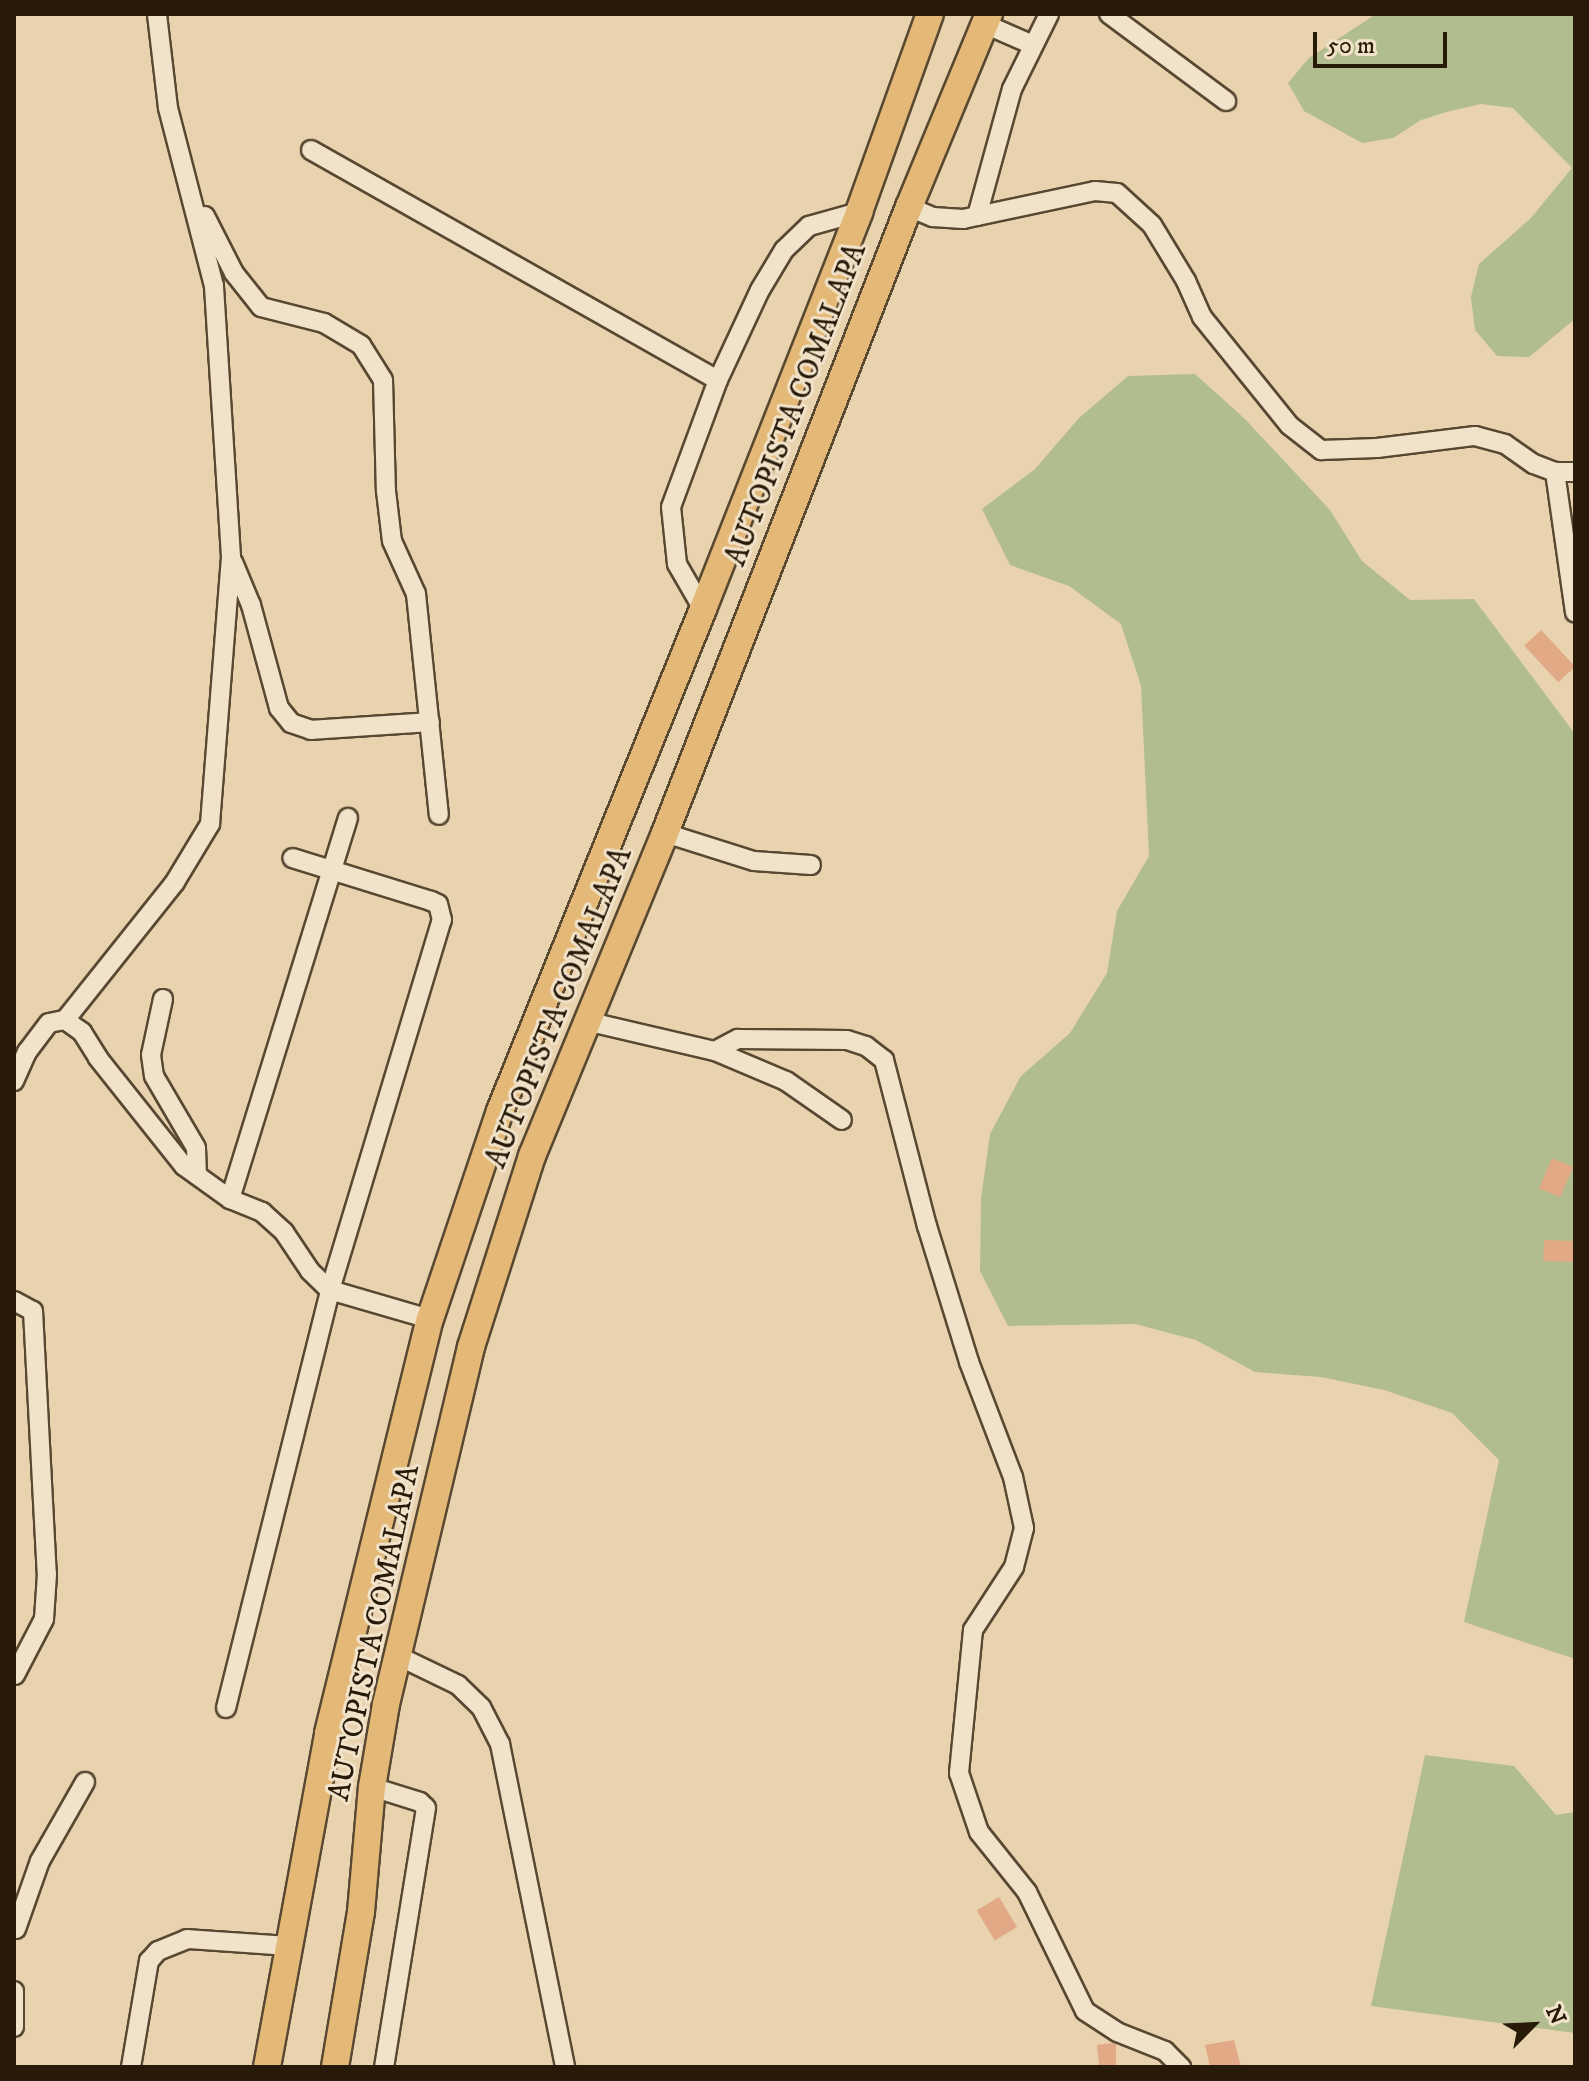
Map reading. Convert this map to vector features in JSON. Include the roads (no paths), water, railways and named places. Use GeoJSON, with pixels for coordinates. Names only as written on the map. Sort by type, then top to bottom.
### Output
{"type":"FeatureCollection","features":[{"type":"Feature","properties":{"kind":"highway","name":"AUTOPISTA COMALAPA"},"geometry":{"type":"LineString","coordinates":[[267,2067],[328,1733],[430,1319],[500,1111],[859,212],[930,14]]}},
{"type":"Feature","properties":{"kind":"highway","name":"AUTOPISTA COMALAPA"},"geometry":{"type":"LineString","coordinates":[[335,2067],[361,1912],[372,1787],[398,1656],[471,1347],[532,1156],[665,833],[909,207],[987,19]]}},
{"type":"Feature","properties":{"kind":"street"},"geometry":{"type":"LineString","coordinates":[[14,1081],[27,1052],[49,1023],[65,1020],[175,882],[210,824],[231,557],[214,286],[168,108],[157,14]]}},
{"type":"Feature","properties":{"kind":"street"},"geometry":{"type":"LineString","coordinates":[[977,216],[1012,89],[1049,14]]}},
{"type":"Feature","properties":{"kind":"street"},"geometry":{"type":"LineString","coordinates":[[1109,14],[1226,101]]}},
{"type":"Feature","properties":{"kind":"street"},"geometry":{"type":"LineString","coordinates":[[987,19],[1033,45]]}},
{"type":"Feature","properties":{"kind":"street"},"geometry":{"type":"LineString","coordinates":[[311,150],[718,380]]}},
{"type":"Feature","properties":{"kind":"street"},"geometry":{"type":"LineString","coordinates":[[909,207],[933,217],[977,216],[1095,191],[1117,193],[1152,225],[1186,281],[1202,317],[1289,425],[1321,450],[1377,448],[1475,436],[1505,444],[1534,464],[1555,472],[1575,472]]}},
{"type":"Feature","properties":{"kind":"street"},"geometry":{"type":"LineString","coordinates":[[192,192],[234,273],[261,307],[324,323],[361,345],[383,380],[386,491],[392,541],[416,594],[439,815]]}},
{"type":"Feature","properties":{"kind":"street"},"geometry":{"type":"LineString","coordinates":[[703,609],[677,564],[671,507],[718,380],[760,290],[784,250],[809,226],[859,212]]}},
{"type":"Feature","properties":{"kind":"street"},"geometry":{"type":"LineString","coordinates":[[1555,472],[1575,613]]}},
{"type":"Feature","properties":{"kind":"street"},"geometry":{"type":"LineString","coordinates":[[231,557],[251,605],[279,708],[291,723],[311,730],[430,722]]}},
{"type":"Feature","properties":{"kind":"street"},"geometry":{"type":"LineString","coordinates":[[230,1199],[348,818]]}},
{"type":"Feature","properties":{"kind":"street"},"geometry":{"type":"LineString","coordinates":[[665,833],[754,861],[811,865]]}},
{"type":"Feature","properties":{"kind":"street"},"geometry":{"type":"LineString","coordinates":[[226,1708],[330,1290],[442,920],[438,904],[431,901],[292,858]]}},
{"type":"Feature","properties":{"kind":"street"},"geometry":{"type":"LineString","coordinates":[[163,999],[151,1055],[154,1076],[196,1148],[197,1175]]}},
{"type":"Feature","properties":{"kind":"street"},"geometry":{"type":"LineString","coordinates":[[65,1020],[82,1032],[184,1166],[230,1199],[262,1212],[284,1232],[310,1271],[330,1290],[430,1319]]}},
{"type":"Feature","properties":{"kind":"street"},"geometry":{"type":"LineString","coordinates":[[586,1021],[715,1051],[786,1081],[842,1120]]}},
{"type":"Feature","properties":{"kind":"street"},"geometry":{"type":"LineString","coordinates":[[715,1051],[738,1039],[847,1040],[866,1046],[884,1060],[927,1226],[969,1362],[1013,1477],[1024,1528],[1014,1567],[973,1630],[959,1773],[979,1832],[1027,1892],[1085,2011],[1117,2032],[1165,2051],[1181,2067]]}},
{"type":"Feature","properties":{"kind":"street"},"geometry":{"type":"LineString","coordinates":[[14,1301],[33,1311],[47,1574],[44,1619],[15,1675]]}},
{"type":"Feature","properties":{"kind":"street"},"geometry":{"type":"LineString","coordinates":[[398,1656],[458,1685],[481,1707],[500,1744],[565,2067]]}},
{"type":"Feature","properties":{"kind":"street"},"geometry":{"type":"LineString","coordinates":[[15,1932],[40,1861],[85,1782]]}},
{"type":"Feature","properties":{"kind":"street"},"geometry":{"type":"LineString","coordinates":[[372,1787],[401,1795],[426,1808],[384,2067]]}},
{"type":"Feature","properties":{"kind":"street"},"geometry":{"type":"LineString","coordinates":[[131,2067],[149,1961],[158,1951],[187,1939],[291,1946]]}},
{"type":"Feature","properties":{"kind":"street"},"geometry":{"type":"LineString","coordinates":[[14,1991],[14,2027]]}}]}
